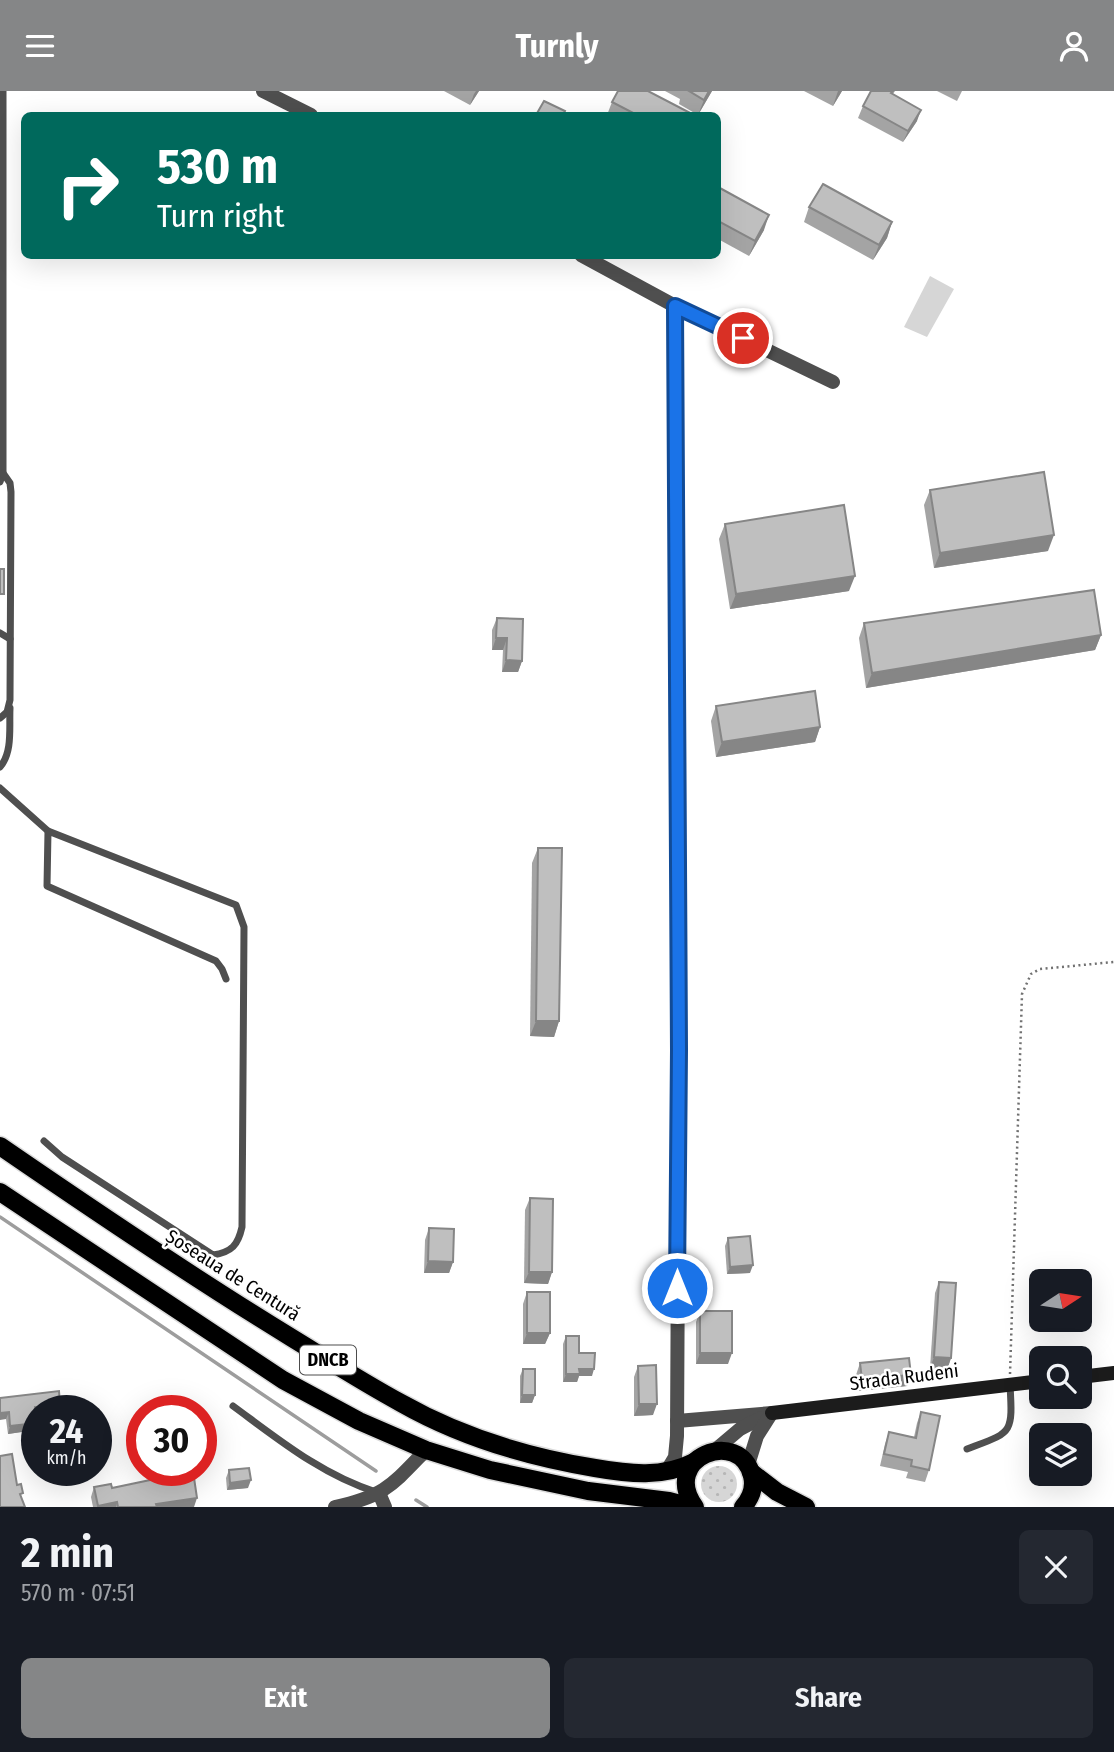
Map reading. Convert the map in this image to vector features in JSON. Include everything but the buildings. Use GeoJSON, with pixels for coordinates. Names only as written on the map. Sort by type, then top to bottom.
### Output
{"type":"FeatureCollection","features":[{"type":"Feature","properties":{"kind":"main road","name":"Șoseaua de Centură"},"geometry":{"type":"LineString","coordinates":[[0,1146],[201,1282],[412,1409],[484,1440],[544,1458],[627,1472],[666,1472],[714,1451]]}},
{"type":"Feature","properties":{"kind":"main road","name":"DNCB"},"geometry":{"type":"LineString","coordinates":[[0,1192],[283,1380],[359,1422],[426,1450],[490,1471],[588,1491],[669,1501],[694,1507]]}},
{"type":"Feature","properties":{"kind":"main road"},"geometry":{"type":"LineString","coordinates":[[714,1451],[729,1452],[777,1492],[806,1507]]}},
{"type":"Feature","properties":{"kind":"main road","name":"DNCB"},"geometry":{"type":"LineString","coordinates":[[694,1462],[686,1485],[694,1507]]}},
{"type":"Feature","properties":{"kind":"main road"},"geometry":{"type":"LineString","coordinates":[[743,1507],[752,1493],[749,1469]]}},
{"type":"Feature","properties":{"kind":"street"},"geometry":{"type":"LineString","coordinates":[[262,91],[305,112]]}},
{"type":"Feature","properties":{"kind":"street"},"geometry":{"type":"LineString","coordinates":[[588,259],[675,306],[833,381]]}},
{"type":"Feature","properties":{"kind":"street"},"geometry":{"type":"LineString","coordinates":[[666,1472],[675,1457],[677,1421],[679,1037],[675,306]]}},
{"type":"Feature","properties":{"kind":"street"},"geometry":{"type":"LineString","coordinates":[[1092,1376],[1114,1373]]}},
{"type":"Feature","properties":{"kind":"street","name":"Strada Rudeni"},"geometry":{"type":"LineString","coordinates":[[772,1413],[1029,1382]]}},
{"type":"Feature","properties":{"kind":"street"},"geometry":{"type":"LineString","coordinates":[[677,1421],[772,1413]]}},
{"type":"Feature","properties":{"kind":"street"},"geometry":{"type":"LineString","coordinates":[[714,1451],[740,1429],[772,1413]]}},
{"type":"Feature","properties":{"kind":"street"},"geometry":{"type":"LineString","coordinates":[[749,1469],[757,1436],[772,1413]]}},
{"type":"Feature","properties":{"kind":"street"},"geometry":{"type":"LineString","coordinates":[[335,1507],[382,1500],[390,1487],[426,1450]]}},
{"type":"Feature","properties":{"kind":"lane"},"geometry":{"type":"LineString","coordinates":[[0,482],[3,91]]}},
{"type":"Feature","properties":{"kind":"lane"},"geometry":{"type":"LineString","coordinates":[[0,767],[9,750],[11,492],[9,483],[1,475]]}},
{"type":"Feature","properties":{"kind":"lane"},"geometry":{"type":"LineString","coordinates":[[0,633],[10,639]]}},
{"type":"Feature","properties":{"kind":"lane"},"geometry":{"type":"LineString","coordinates":[[0,719],[7,712],[10,700]]}},
{"type":"Feature","properties":{"kind":"lane"},"geometry":{"type":"LineString","coordinates":[[0,788],[48,831],[236,905],[242,915],[244,927],[242,1227],[239,1241],[232,1249],[213,1255],[62,1157],[44,1141]]}},
{"type":"Feature","properties":{"kind":"lane"},"geometry":{"type":"LineString","coordinates":[[48,831],[47,886],[216,961],[226,979]]}},
{"type":"Feature","properties":{"kind":"lane"},"geometry":{"type":"LineString","coordinates":[[967,1450],[997,1439],[1008,1429],[1012,1413],[1010,1384]]}},
{"type":"Feature","properties":{"kind":"lane"},"geometry":{"type":"LineString","coordinates":[[233,1406],[302,1456],[382,1500]]}},
{"type":"Feature","properties":{"kind":"path"},"geometry":{"type":"LineString","coordinates":[[1010,1384],[1022,994],[1031,974],[1041,969],[1114,962]]}},
{"type":"Feature","properties":{"kind":"shaded area"},"geometry":{"type":"Polygon","coordinates":[[[930,276],[954,289],[927,337],[904,327],[930,276]]]}},
{"type":"Feature","properties":{"kind":"shaded area"},"geometry":{"type":"Polygon","coordinates":[[[719,1466],[732,1471],[737,1484],[732,1497],[719,1502],[706,1497],[701,1484],[706,1471],[719,1466]]]}},
{"type":"Feature","properties":{"kind":"waterway"},"geometry":{"type":"LineString","coordinates":[[0,1217],[376,1471]]}},
{"type":"Feature","properties":{"kind":"waterway"},"geometry":{"type":"LineString","coordinates":[[416,1500],[427,1507]]}},
{"type":"Feature","properties":{"kind":"route"},"geometry":{"type":"LineString","coordinates":[[677,1288],[679,1050],[675,306],[743,338]]}}]}
